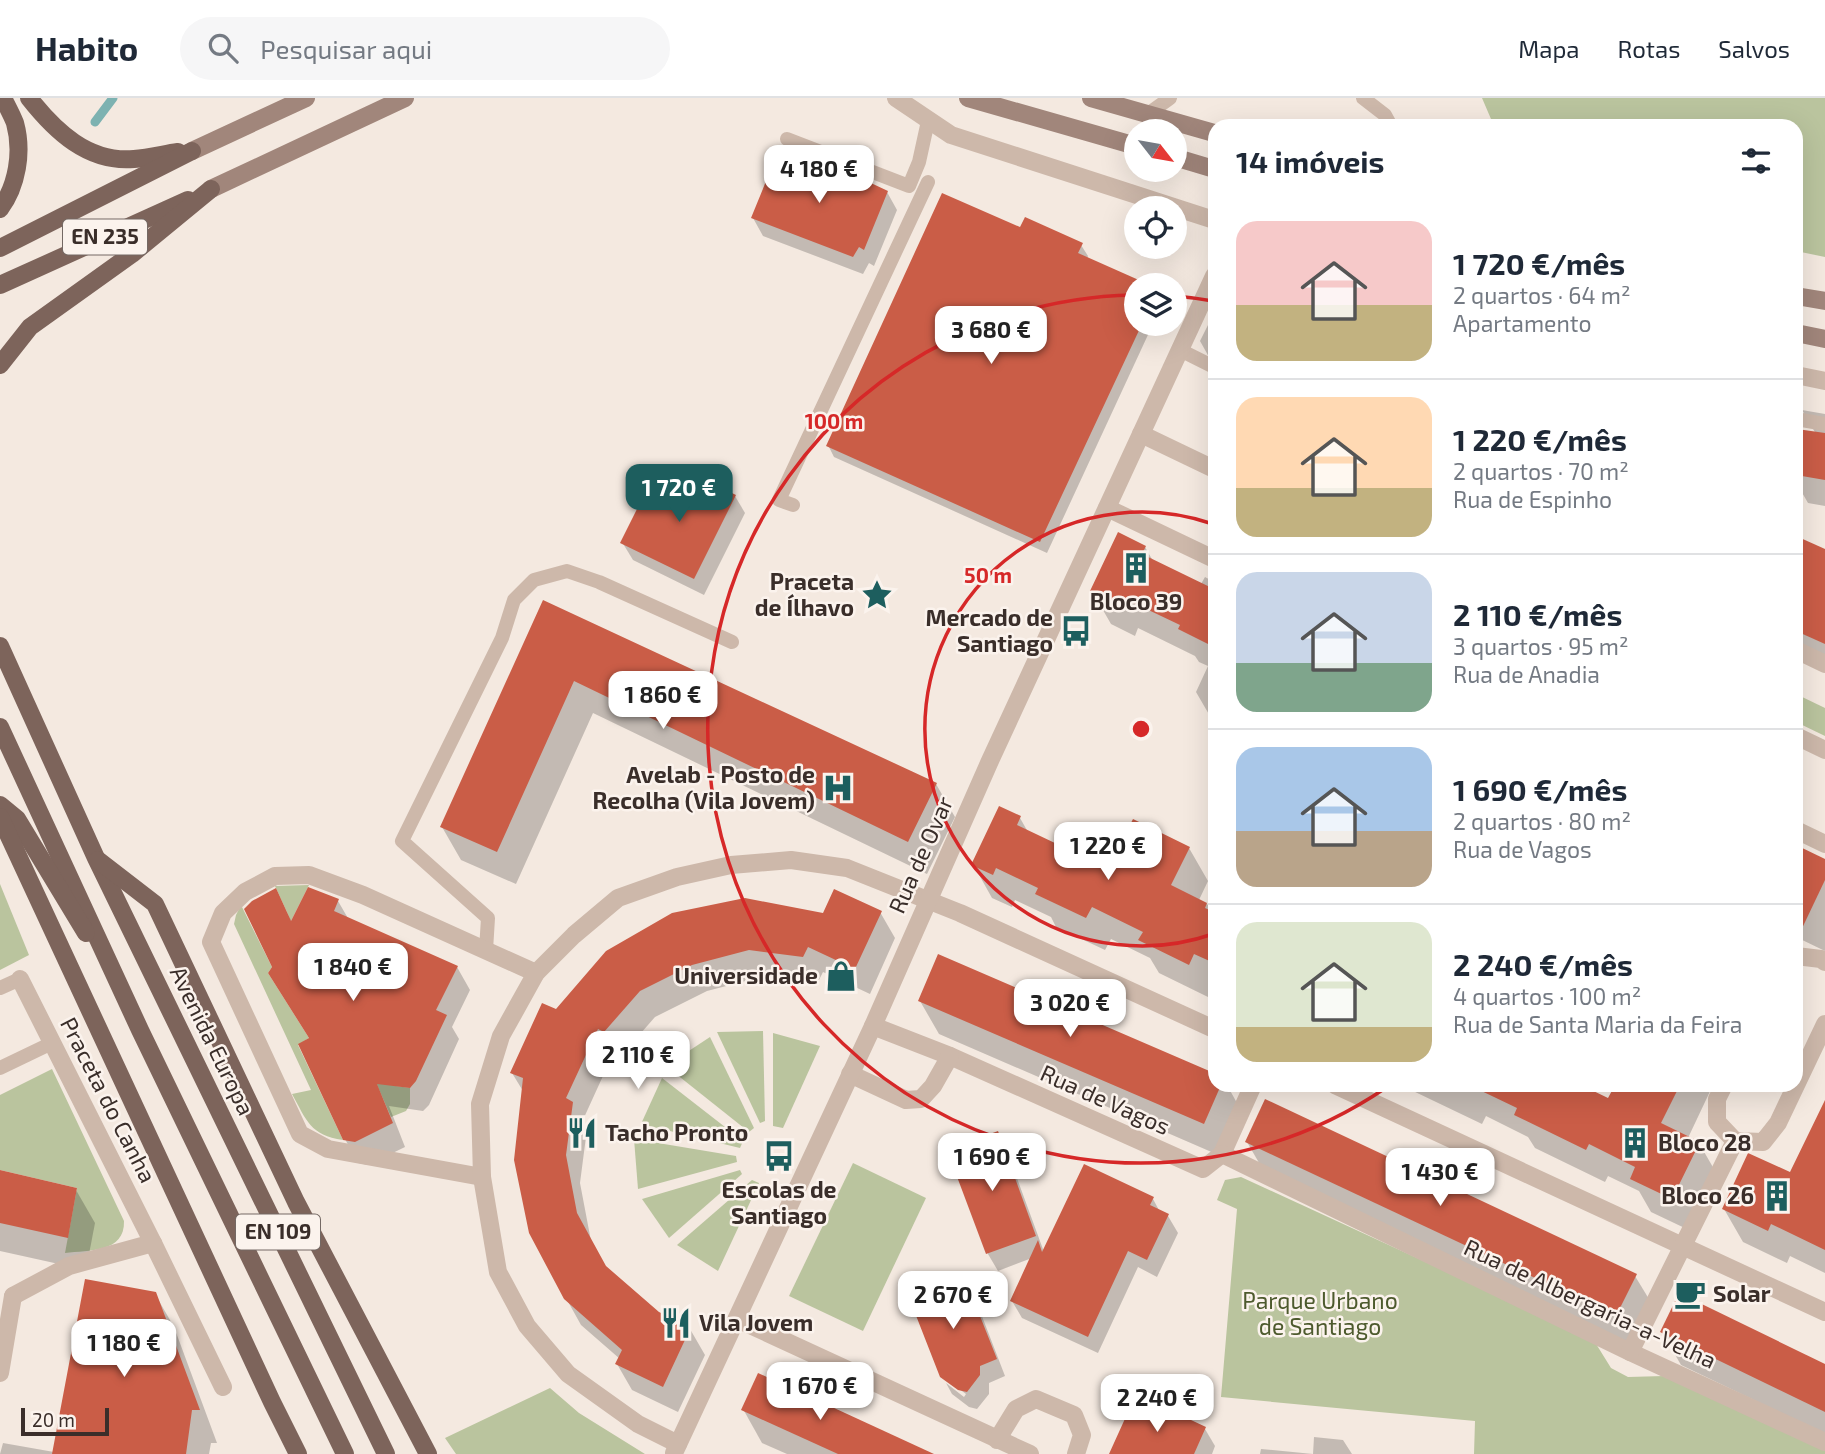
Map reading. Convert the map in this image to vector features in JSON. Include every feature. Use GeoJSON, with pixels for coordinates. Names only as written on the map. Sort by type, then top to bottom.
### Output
{"type":"FeatureCollection","features":[{"type":"Feature","properties":{"kind":"main road"},"geometry":{"type":"LineString","coordinates":[[0,209],[16,176],[19,148],[15,123],[3,98]]}},
{"type":"Feature","properties":{"kind":"main road"},"geometry":{"type":"LineString","coordinates":[[29,98],[47,121],[70,141],[90,153],[132,159],[192,151]]}},
{"type":"Feature","properties":{"kind":"main road","name":"EN 235"},"geometry":{"type":"LineString","coordinates":[[0,248],[192,151],[306,98]]}},
{"type":"Feature","properties":{"kind":"main road","name":"EN 235"},"geometry":{"type":"LineString","coordinates":[[0,285],[405,98]]}},
{"type":"Feature","properties":{"kind":"main road"},"geometry":{"type":"LineString","coordinates":[[968,98],[1124,143]]}},
{"type":"Feature","properties":{"kind":"main road"},"geometry":{"type":"LineString","coordinates":[[1091,98],[1208,132]]}},
{"type":"Feature","properties":{"kind":"main road"},"geometry":{"type":"LineString","coordinates":[[1187,161],[1208,167]]}},
{"type":"Feature","properties":{"kind":"main road"},"geometry":{"type":"LineString","coordinates":[[0,365],[30,327],[132,254],[211,189]]}},
{"type":"Feature","properties":{"kind":"main road"},"geometry":{"type":"LineString","coordinates":[[1803,297],[1825,301]]}},
{"type":"Feature","properties":{"kind":"main road"},"geometry":{"type":"LineString","coordinates":[[1803,334],[1825,339]]}},
{"type":"Feature","properties":{"kind":"main road","name":"Avenida Europa"},"geometry":{"type":"LineString","coordinates":[[0,646],[96,858],[386,1454]]}},
{"type":"Feature","properties":{"kind":"main road","name":"EN 109"},"geometry":{"type":"LineString","coordinates":[[0,727],[146,1043],[345,1454]]}},
{"type":"Feature","properties":{"kind":"main road"},"geometry":{"type":"LineString","coordinates":[[0,805],[17,819],[85,932],[121,985]]}},
{"type":"Feature","properties":{"kind":"main road"},"geometry":{"type":"LineString","coordinates":[[0,817],[298,1454]]}},
{"type":"Feature","properties":{"kind":"main road"},"geometry":{"type":"LineString","coordinates":[[96,858],[155,904],[296,1202],[428,1454]]}},
{"type":"Feature","properties":{"kind":"street"},"geometry":{"type":"LineString","coordinates":[[896,98],[951,135],[1208,218]]}},
{"type":"Feature","properties":{"kind":"street","name":"Rua de Ovar"},"geometry":{"type":"LineString","coordinates":[[676,1449],[873,1026],[1208,289]]}},
{"type":"Feature","properties":{"kind":"street"},"geometry":{"type":"LineString","coordinates":[[1803,376],[1825,381]]}},
{"type":"Feature","properties":{"kind":"street"},"geometry":{"type":"LineString","coordinates":[[1141,434],[1208,466]]}},
{"type":"Feature","properties":{"kind":"street"},"geometry":{"type":"LineString","coordinates":[[1107,508],[1208,556]]}},
{"type":"Feature","properties":{"kind":"street"},"geometry":{"type":"LineString","coordinates":[[1803,653],[1825,664]]}},
{"type":"Feature","properties":{"kind":"street"},"geometry":{"type":"LineString","coordinates":[[1803,739],[1825,750]]}},
{"type":"Feature","properties":{"kind":"street"},"geometry":{"type":"LineString","coordinates":[[1803,833],[1825,844]]}},
{"type":"Feature","properties":{"kind":"street"},"geometry":{"type":"LineString","coordinates":[[676,1449],[568,1374],[527,1326],[498,1272],[482,1177],[480,1104],[502,1036],[536,973],[574,935],[618,898],[677,877],[731,865],[791,860],[847,868],[928,900],[1208,1026]]}},
{"type":"Feature","properties":{"kind":"street"},"geometry":{"type":"LineString","coordinates":[[482,1177],[328,1149],[300,1134],[211,942],[223,914],[245,892],[275,876],[309,874],[363,895],[536,973]]}},
{"type":"Feature","properties":{"kind":"street"},"geometry":{"type":"LineString","coordinates":[[1803,956],[1824,958]]}},
{"type":"Feature","properties":{"kind":"street","name":"Praceta do Canha"},"geometry":{"type":"LineString","coordinates":[[20,979],[223,1387]]}},
{"type":"Feature","properties":{"kind":"street"},"geometry":{"type":"LineString","coordinates":[[1803,1070],[1825,1024]]}},
{"type":"Feature","properties":{"kind":"street","name":"Rua de Vagos"},"geometry":{"type":"LineString","coordinates":[[873,1026],[950,1056],[1203,1170],[1222,1154]]}},
{"type":"Feature","properties":{"kind":"street"},"geometry":{"type":"LineString","coordinates":[[850,1074],[906,1100],[921,1099],[933,1086],[950,1056]]}},
{"type":"Feature","properties":{"kind":"street"},"geometry":{"type":"LineString","coordinates":[[1222,1154],[1250,1092]]}},
{"type":"Feature","properties":{"kind":"street"},"geometry":{"type":"LineString","coordinates":[[1350,1092],[1825,1312]]}},
{"type":"Feature","properties":{"kind":"street"},"geometry":{"type":"LineString","coordinates":[[1720,1092],[1717,1098],[1717,1122],[1735,1141],[1762,1142],[1778,1123],[1793,1092]]}},
{"type":"Feature","properties":{"kind":"street"},"geometry":{"type":"LineString","coordinates":[[1630,1352],[1735,1141]]}},
{"type":"Feature","properties":{"kind":"street","name":"Rua de Albergaria-a-Velha"},"geometry":{"type":"LineString","coordinates":[[1222,1154],[1630,1352],[1825,1441]]}},
{"type":"Feature","properties":{"kind":"street"},"geometry":{"type":"LineString","coordinates":[[0,1373],[6,1296],[69,1266],[153,1242]]}},
{"type":"Feature","properties":{"kind":"street"},"geometry":{"type":"LineString","coordinates":[[737,1319],[1030,1454]]}},
{"type":"Feature","properties":{"kind":"street"},"geometry":{"type":"LineString","coordinates":[[998,1440],[1016,1409],[1036,1399],[1074,1415],[1082,1435],[1076,1454]]}},
{"type":"Feature","properties":{"kind":"lane"},"geometry":{"type":"LineString","coordinates":[[1148,114],[1170,98]]}},
{"type":"Feature","properties":{"kind":"lane"},"geometry":{"type":"LineString","coordinates":[[1363,98],[1387,119]]}},
{"type":"Feature","properties":{"kind":"lane"},"geometry":{"type":"LineString","coordinates":[[787,139],[909,186],[919,162],[928,121]]}},
{"type":"Feature","properties":{"kind":"lane"},"geometry":{"type":"LineString","coordinates":[[793,505],[779,500],[928,181]]}},
{"type":"Feature","properties":{"kind":"lane"},"geometry":{"type":"LineString","coordinates":[[1180,350],[1208,364]]}},
{"type":"Feature","properties":{"kind":"lane"},"geometry":{"type":"LineString","coordinates":[[1803,420],[1825,424]]}},
{"type":"Feature","properties":{"kind":"lane"},"geometry":{"type":"LineString","coordinates":[[486,950],[488,918],[402,841],[502,638],[514,600],[534,580],[567,571],[732,642]]}},
{"type":"Feature","properties":{"kind":"lane"},"geometry":{"type":"LineString","coordinates":[[0,988],[20,979]]}},
{"type":"Feature","properties":{"kind":"lane"},"geometry":{"type":"LineString","coordinates":[[0,1068],[52,1043]]}},
{"type":"Feature","properties":{"kind":"green space"},"geometry":{"type":"Polygon","coordinates":[[[1482,98],[1825,98],[1825,257],[1803,252],[1803,119],[1491,119],[1482,98]]]}},
{"type":"Feature","properties":{"kind":"green space"},"geometry":{"type":"Polygon","coordinates":[[[1803,697],[1825,708],[1825,736],[1803,725],[1803,697]]]}},
{"type":"Feature","properties":{"kind":"green space"},"geometry":{"type":"Polygon","coordinates":[[[0,884],[29,955],[0,970],[0,884]]]}},
{"type":"Feature","properties":{"kind":"green space"},"geometry":{"type":"Polygon","coordinates":[[[309,885],[291,921],[275,886],[309,885]]]}},
{"type":"Feature","properties":{"kind":"green space"},"geometry":{"type":"Polygon","coordinates":[[[241,905],[272,967],[268,973],[309,1038],[298,1045],[343,1140],[316,1130],[306,1119],[292,1094],[311,1090],[234,924],[241,905]]]}},
{"type":"Feature","properties":{"kind":"green space"},"geometry":{"type":"Polygon","coordinates":[[[763,1031],[765,1121],[760,1123],[717,1032],[763,1031]]]}},
{"type":"Feature","properties":{"kind":"green space"},"geometry":{"type":"Polygon","coordinates":[[[773,1033],[820,1046],[783,1128],[773,1126],[773,1033]]]}},
{"type":"Feature","properties":{"kind":"green space"},"geometry":{"type":"Polygon","coordinates":[[[710,1037],[754,1128],[749,1132],[666,1066],[710,1037]]]}},
{"type":"Feature","properties":{"kind":"green space"},"geometry":{"type":"Polygon","coordinates":[[[358,1041],[396,1086],[410,1088],[410,1104],[406,1111],[391,1117],[358,1041]]]}},
{"type":"Feature","properties":{"kind":"green space"},"geometry":{"type":"Polygon","coordinates":[[[52,1069],[124,1221],[119,1239],[104,1248],[65,1253],[77,1188],[0,1170],[0,1095],[52,1069]]]}},
{"type":"Feature","properties":{"kind":"green space"},"geometry":{"type":"Polygon","coordinates":[[[662,1078],[743,1141],[740,1148],[641,1124],[662,1078]]]}},
{"type":"Feature","properties":{"kind":"green space"},"geometry":{"type":"Polygon","coordinates":[[[634,1139],[736,1156],[737,1162],[638,1189],[634,1139]]]}},
{"type":"Feature","properties":{"kind":"green space"},"geometry":{"type":"Polygon","coordinates":[[[853,1163],[926,1198],[863,1331],[789,1296],[853,1163]]]}},
{"type":"Feature","properties":{"kind":"green space"},"geometry":{"type":"Polygon","coordinates":[[[740,1170],[742,1174],[669,1238],[642,1199],[740,1170]]]}},
{"type":"Feature","properties":{"kind":"green space","name":"Parque Urbano de Santiago"},"geometry":{"type":"Polygon","coordinates":[[[1241,1177],[1593,1339],[1611,1368],[1628,1377],[1664,1376],[1825,1449],[1825,1454],[1474,1454],[1475,1421],[1221,1397],[1237,1209],[1217,1200],[1225,1180],[1241,1177]]]}},
{"type":"Feature","properties":{"kind":"green space"},"geometry":{"type":"Polygon","coordinates":[[[752,1180],[759,1183],[718,1271],[677,1245],[752,1180]]]}},
{"type":"Feature","properties":{"kind":"green space"},"geometry":{"type":"Polygon","coordinates":[[[550,1388],[579,1413],[645,1454],[456,1454],[445,1438],[550,1388]]]}},
{"type":"Feature","properties":{"kind":"building"},"geometry":{"type":"Polygon","coordinates":[[[778,152],[856,183],[858,177],[888,191],[864,250],[859,247],[853,257],[751,218],[778,152]]]}},
{"type":"Feature","properties":{"kind":"building"},"geometry":{"type":"Polygon","coordinates":[[[942,193],[1020,227],[1025,217],[1083,243],[1078,253],[1124,273],[1124,336],[1136,336],[1040,542],[826,446],[942,193]]]}},
{"type":"Feature","properties":{"kind":"building"},"geometry":{"type":"Polygon","coordinates":[[[1803,430],[1825,433],[1825,480],[1803,476],[1803,430]]]}},
{"type":"Feature","properties":{"kind":"building"},"geometry":{"type":"Polygon","coordinates":[[[693,474],[736,495],[694,579],[620,543],[651,481],[682,496],[693,474]]]}},
{"type":"Feature","properties":{"kind":"building","name":"Bloco 39"},"geometry":{"type":"Polygon","coordinates":[[[1118,532],[1146,546],[1142,554],[1208,586],[1208,644],[1178,629],[1180,625],[1119,596],[1116,604],[1090,591],[1118,532]]]}},
{"type":"Feature","properties":{"kind":"building"},"geometry":{"type":"Polygon","coordinates":[[[1803,539],[1825,549],[1825,644],[1803,634],[1803,539]]]}},
{"type":"Feature","properties":{"kind":"building"},"geometry":{"type":"Polygon","coordinates":[[[543,600],[937,783],[908,842],[574,681],[497,852],[440,827],[543,600]]]}},
{"type":"Feature","properties":{"kind":"building"},"geometry":{"type":"Polygon","coordinates":[[[999,806],[1021,816],[1017,825],[1057,844],[1061,836],[1112,860],[1133,819],[1190,847],[1171,885],[1207,903],[1208,960],[1194,954],[1189,965],[1138,940],[1143,932],[1092,907],[1086,918],[1035,894],[1038,888],[996,868],[993,875],[971,865],[999,806]]]}},
{"type":"Feature","properties":{"kind":"building"},"geometry":{"type":"Polygon","coordinates":[[[1803,848],[1825,859],[1825,880],[1803,926],[1803,848]]]}},
{"type":"Feature","properties":{"kind":"building"},"geometry":{"type":"Polygon","coordinates":[[[308,887],[339,899],[334,911],[458,966],[436,1010],[447,1015],[416,1081],[410,1088],[377,1084],[393,1123],[355,1142],[343,1140],[298,1044],[309,1038],[268,973],[272,967],[244,909],[252,901],[276,888],[291,921],[308,887]]]}},
{"type":"Feature","properties":{"kind":"building"},"geometry":{"type":"Polygon","coordinates":[[[834,889],[882,911],[855,969],[808,947],[803,957],[749,950],[692,965],[640,991],[604,1032],[598,1029],[566,1098],[573,1102],[566,1155],[577,1213],[606,1266],[659,1312],[691,1327],[663,1387],[615,1364],[622,1350],[564,1299],[529,1233],[514,1160],[523,1078],[510,1073],[542,1003],[556,1009],[606,951],[672,913],[745,898],[823,913],[834,889]]]}},
{"type":"Feature","properties":{"kind":"building"},"geometry":{"type":"Polygon","coordinates":[[[938,954],[1208,1070],[1208,1092],[1218,1092],[1204,1124],[918,1001],[938,954]]]}},
{"type":"Feature","properties":{"kind":"building","name":"Bloco 28"},"geometry":{"type":"Polygon","coordinates":[[[1484,1092],[1596,1092],[1608,1098],[1611,1092],[1676,1092],[1661,1123],[1700,1142],[1672,1199],[1630,1179],[1635,1167],[1589,1144],[1586,1150],[1514,1115],[1517,1108],[1484,1092]]]}},
{"type":"Feature","properties":{"kind":"building"},"geometry":{"type":"Polygon","coordinates":[[[1265,1099],[1637,1274],[1616,1316],[1245,1142],[1265,1099]]]}},
{"type":"Feature","properties":{"kind":"building","name":"Bloco 26"},"geometry":{"type":"Polygon","coordinates":[[[1825,1100],[1825,1250],[1771,1224],[1768,1231],[1722,1209],[1748,1153],[1790,1172],[1825,1100]]]}},
{"type":"Feature","properties":{"kind":"building"},"geometry":{"type":"Polygon","coordinates":[[[998,1131],[1036,1236],[986,1254],[947,1150],[998,1131]]]}},
{"type":"Feature","properties":{"kind":"building"},"geometry":{"type":"Polygon","coordinates":[[[1084,1164],[1154,1197],[1150,1205],[1169,1214],[1147,1260],[1128,1251],[1088,1337],[1010,1301],[1038,1240],[1042,1252],[1084,1164]]]}},
{"type":"Feature","properties":{"kind":"building"},"geometry":{"type":"Polygon","coordinates":[[[0,1170],[77,1188],[68,1238],[0,1223],[0,1170]]]}},
{"type":"Feature","properties":{"kind":"building"},"geometry":{"type":"Polygon","coordinates":[[[963,1273],[997,1359],[980,1366],[980,1375],[967,1392],[958,1390],[940,1377],[908,1295],[963,1273]]]}},
{"type":"Feature","properties":{"kind":"building"},"geometry":{"type":"Polygon","coordinates":[[[85,1279],[156,1292],[200,1410],[192,1410],[186,1454],[52,1454],[85,1279]]]}},
{"type":"Feature","properties":{"kind":"building"},"geometry":{"type":"Polygon","coordinates":[[[1679,1293],[1825,1364],[1825,1412],[1660,1332],[1679,1293]]]}},
{"type":"Feature","properties":{"kind":"building"},"geometry":{"type":"Polygon","coordinates":[[[758,1373],[934,1454],[838,1454],[741,1410],[758,1373]]]}},
{"type":"Feature","properties":{"kind":"building"},"geometry":{"type":"Polygon","coordinates":[[[1133,1401],[1172,1419],[1176,1413],[1206,1427],[1194,1454],[1109,1454],[1133,1401]]]}},
{"type":"Feature","properties":{"kind":"waterway"},"geometry":{"type":"LineString","coordinates":[[95,122],[113,98]]}},
{"type":"Feature","properties":{"kind":"place","name":"Bloco 39"},"geometry":{"type":"Point","coordinates":[1136,568]}},
{"type":"Feature","properties":{"kind":"place","name":"Praceta de Ílhavo"},"geometry":{"type":"Point","coordinates":[877,595]}},
{"type":"Feature","properties":{"kind":"place","name":"Mercado de Santiago"},"geometry":{"type":"Point","coordinates":[1076,631]}},
{"type":"Feature","properties":{"kind":"place","name":"Avelab - Posto de Recolha (Vila Jovem)"},"geometry":{"type":"Point","coordinates":[838,788]}},
{"type":"Feature","properties":{"kind":"place","name":"Universidade"},"geometry":{"type":"Point","coordinates":[841,976]}},
{"type":"Feature","properties":{"kind":"place","name":"Tacho Pronto"},"geometry":{"type":"Point","coordinates":[582,1133]}},
{"type":"Feature","properties":{"kind":"place","name":"Bloco 28"},"geometry":{"type":"Point","coordinates":[1635,1143]}},
{"type":"Feature","properties":{"kind":"place","name":"Escolas de Santiago"},"geometry":{"type":"Point","coordinates":[779,1156]}},
{"type":"Feature","properties":{"kind":"place","name":"Bloco 26"},"geometry":{"type":"Point","coordinates":[1777,1196]}},
{"type":"Feature","properties":{"kind":"place","name":"Solar"},"geometry":{"type":"Point","coordinates":[1690,1294]}},
{"type":"Feature","properties":{"kind":"place","name":"Vila Jovem"},"geometry":{"type":"Point","coordinates":[676,1323]}}]}
